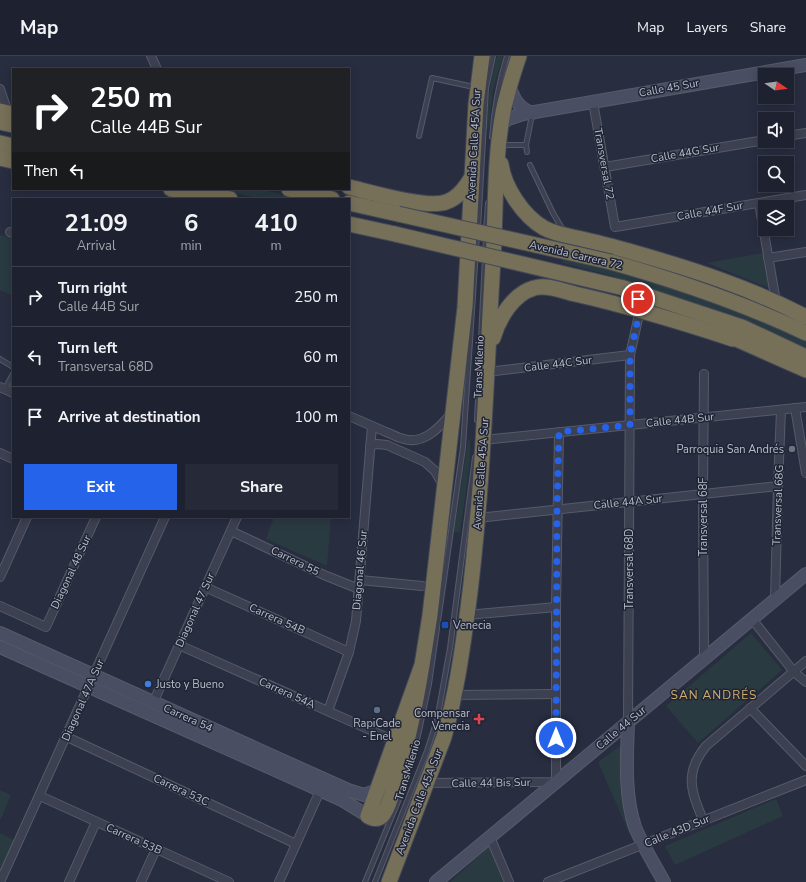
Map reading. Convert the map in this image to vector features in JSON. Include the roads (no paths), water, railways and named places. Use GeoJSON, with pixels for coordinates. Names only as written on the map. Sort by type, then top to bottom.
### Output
{"type":"FeatureCollection","features":[{"type":"Feature","properties":{"kind":"highway","name":"Avenida Calle 45A Sur"},"geometry":{"type":"LineString","coordinates":[[370,817],[377,819],[383,814],[396,781],[410,727],[430,615],[467,289],[477,88],[482,56]]}},
{"type":"Feature","properties":{"kind":"highway","name":"Avenida Calle 45A Sur"},"geometry":{"type":"LineString","coordinates":[[389,882],[444,737],[454,695],[467,615],[478,518],[483,440],[487,372],[495,145],[519,56]]}},
{"type":"Feature","properties":{"kind":"highway"},"geometry":{"type":"LineString","coordinates":[[0,143],[12,146]]}},
{"type":"Feature","properties":{"kind":"highway"},"geometry":{"type":"LineString","coordinates":[[495,145],[502,169],[511,190],[521,206],[532,219],[543,227],[568,236],[615,247],[667,262],[745,288],[806,317]]}},
{"type":"Feature","properties":{"kind":"highway"},"geometry":{"type":"LineString","coordinates":[[0,158],[12,161]]}},
{"type":"Feature","properties":{"kind":"highway"},"geometry":{"type":"LineString","coordinates":[[350,187],[417,202],[439,204],[460,194],[472,178]]}},
{"type":"Feature","properties":{"kind":"highway"},"geometry":{"type":"LineString","coordinates":[[177,190],[224,198]]}},
{"type":"Feature","properties":{"kind":"highway"},"geometry":{"type":"LineString","coordinates":[[201,190],[232,198]]}},
{"type":"Feature","properties":{"kind":"highway"},"geometry":{"type":"LineString","coordinates":[[293,190],[328,198]]}},
{"type":"Feature","properties":{"kind":"highway","name":"Avenida Carrera 72"},"geometry":{"type":"LineString","coordinates":[[350,203],[611,262],[700,290],[750,308],[806,334]]}},
{"type":"Feature","properties":{"kind":"highway","name":"Avenida Carrera 72"},"geometry":{"type":"LineString","coordinates":[[350,224],[630,290],[742,327],[806,357]]}},
{"type":"Feature","properties":{"kind":"highway"},"geometry":{"type":"LineString","coordinates":[[487,354],[496,325],[504,312],[520,295],[534,288],[546,287],[640,310],[733,339]]}},
{"type":"Feature","properties":{"kind":"highway","name":"Avenida Carrera 72"},"geometry":{"type":"LineString","coordinates":[[664,302],[733,339],[806,370]]}},
{"type":"Feature","properties":{"kind":"highway","name":"Avenida Carrera 72"},"geometry":{"type":"LineString","coordinates":[[750,308],[806,322]]}},
{"type":"Feature","properties":{"kind":"highway"},"geometry":{"type":"LineString","coordinates":[[370,817],[377,790],[422,665]]}},
{"type":"Feature","properties":{"kind":"street"},"geometry":{"type":"LineString","coordinates":[[151,56],[157,68]]}},
{"type":"Feature","properties":{"kind":"street","name":"Calle 45 Sur"},"geometry":{"type":"LineString","coordinates":[[501,125],[508,119],[532,113],[806,65]]}},
{"type":"Feature","properties":{"kind":"street"},"geometry":{"type":"LineString","coordinates":[[510,86],[513,96],[518,104],[532,113]]}},
{"type":"Feature","properties":{"kind":"street"},"geometry":{"type":"LineString","coordinates":[[0,88],[7,117]]}},
{"type":"Feature","properties":{"kind":"street","name":"Transversal 72"},"geometry":{"type":"LineString","coordinates":[[594,102],[615,227]]}},
{"type":"Feature","properties":{"kind":"street"},"geometry":{"type":"LineString","coordinates":[[794,135],[806,133]]}},
{"type":"Feature","properties":{"kind":"street","name":"Calle 44G Sur"},"geometry":{"type":"LineString","coordinates":[[604,167],[758,141]]}},
{"type":"Feature","properties":{"kind":"street","name":"Calle 44F Sur"},"geometry":{"type":"LineString","coordinates":[[777,200],[806,195]]}},
{"type":"Feature","properties":{"kind":"street","name":"Calle 44F Sur"},"geometry":{"type":"LineString","coordinates":[[615,227],[758,203]]}},
{"type":"Feature","properties":{"kind":"street"},"geometry":{"type":"LineString","coordinates":[[764,236],[776,302]]}},
{"type":"Feature","properties":{"kind":"street"},"geometry":{"type":"LineString","coordinates":[[768,258],[806,252]]}},
{"type":"Feature","properties":{"kind":"street","name":"Transversal 68D"},"geometry":{"type":"LineString","coordinates":[[630,290],[640,310],[630,355],[627,772],[630,807],[636,830],[664,882]]}},
{"type":"Feature","properties":{"kind":"street","name":"Calle 44C Sur"},"geometry":{"type":"LineString","coordinates":[[487,372],[630,355]]}},
{"type":"Feature","properties":{"kind":"street","name":"Transversal 68F"},"geometry":{"type":"LineString","coordinates":[[704,374],[704,659]]}},
{"type":"Feature","properties":{"kind":"street"},"geometry":{"type":"LineString","coordinates":[[2,388],[12,393]]}},
{"type":"Feature","properties":{"kind":"street","name":"Calle 44B Sur"},"geometry":{"type":"LineString","coordinates":[[483,440],[806,407]]}},
{"type":"Feature","properties":{"kind":"street"},"geometry":{"type":"LineString","coordinates":[[795,408],[806,473]]}},
{"type":"Feature","properties":{"kind":"street","name":"Transversal 68G"},"geometry":{"type":"LineString","coordinates":[[775,600],[781,410]]}},
{"type":"Feature","properties":{"kind":"street"},"geometry":{"type":"LineString","coordinates":[[350,416],[403,439],[414,440],[428,436],[434,432],[453,411]]}},
{"type":"Feature","properties":{"kind":"street","name":"Diagonal 46 Sur"},"geometry":{"type":"LineString","coordinates":[[328,711],[349,652],[356,621],[372,426]]}},
{"type":"Feature","properties":{"kind":"street"},"geometry":{"type":"LineString","coordinates":[[556,782],[556,607],[559,432]]}},
{"type":"Feature","properties":{"kind":"street"},"geometry":{"type":"LineString","coordinates":[[370,446],[377,444],[387,445],[426,462],[435,471],[444,488]]}},
{"type":"Feature","properties":{"kind":"street"},"geometry":{"type":"LineString","coordinates":[[0,454],[12,459]]}},
{"type":"Feature","properties":{"kind":"street","name":"Calle 44A Sur"},"geometry":{"type":"LineString","coordinates":[[478,518],[778,486]]}},
{"type":"Feature","properties":{"kind":"street"},"geometry":{"type":"LineString","coordinates":[[0,577],[27,518]]}},
{"type":"Feature","properties":{"kind":"street","name":"Diagonal 48 Sur"},"geometry":{"type":"LineString","coordinates":[[0,606],[46,627],[96,518]]}},
{"type":"Feature","properties":{"kind":"street","name":"Diagonal 47A Sur"},"geometry":{"type":"LineString","coordinates":[[0,882],[67,737],[165,518]]}},
{"type":"Feature","properties":{"kind":"street","name":"Diagonal 47 Sur"},"geometry":{"type":"LineString","coordinates":[[153,703],[237,518]]}},
{"type":"Feature","properties":{"kind":"street","name":"Carrera 55"},"geometry":{"type":"LineString","coordinates":[[231,531],[324,575],[359,589]]}},
{"type":"Feature","properties":{"kind":"street","name":"Calle 44 Sur"},"geometry":{"type":"LineString","coordinates":[[436,882],[806,574]]}},
{"type":"Feature","properties":{"kind":"street"},"geometry":{"type":"LineString","coordinates":[[360,580],[422,586]]}},
{"type":"Feature","properties":{"kind":"street","name":"Carrera 54B"},"geometry":{"type":"LineString","coordinates":[[205,587],[349,652]]}},
{"type":"Feature","properties":{"kind":"street"},"geometry":{"type":"LineString","coordinates":[[467,615],[556,607]]}},
{"type":"Feature","properties":{"kind":"street"},"geometry":{"type":"LineString","coordinates":[[752,619],[794,672],[806,682]]}},
{"type":"Feature","properties":{"kind":"street","name":"Carrera 54"},"geometry":{"type":"LineString","coordinates":[[0,633],[357,794],[369,794],[377,790]]}},
{"type":"Feature","properties":{"kind":"street","name":"Carrera 54A"},"geometry":{"type":"LineString","coordinates":[[179,645],[395,741]]}},
{"type":"Feature","properties":{"kind":"street","name":"Carrera 54"},"geometry":{"type":"LineString","coordinates":[[0,647],[352,805],[370,817]]}},
{"type":"Feature","properties":{"kind":"street"},"geometry":{"type":"LineString","coordinates":[[704,820],[693,796],[691,780],[693,767],[699,754],[706,746],[806,661]]}},
{"type":"Feature","properties":{"kind":"street"},"geometry":{"type":"LineString","coordinates":[[454,695],[556,694]]}},
{"type":"Feature","properties":{"kind":"street"},"geometry":{"type":"LineString","coordinates":[[750,708],[806,766]]}},
{"type":"Feature","properties":{"kind":"street"},"geometry":{"type":"LineString","coordinates":[[198,736],[211,729]]}},
{"type":"Feature","properties":{"kind":"street","name":"Carrera 53C"},"geometry":{"type":"LineString","coordinates":[[67,737],[296,844]]}},
{"type":"Feature","properties":{"kind":"street","name":"Calle 43D Sur"},"geometry":{"type":"LineString","coordinates":[[548,882],[806,780]]}},
{"type":"Feature","properties":{"kind":"street","name":"Calle 44 Bis Sur"},"geometry":{"type":"LineString","coordinates":[[426,783],[556,782]]}},
{"type":"Feature","properties":{"kind":"street"},"geometry":{"type":"LineString","coordinates":[[279,882],[320,791]]}},
{"type":"Feature","properties":{"kind":"street","name":"Carrera 53B"},"geometry":{"type":"LineString","coordinates":[[40,796],[156,849],[213,879],[229,882]]}},
{"type":"Feature","properties":{"kind":"street"},"geometry":{"type":"LineString","coordinates":[[70,882],[96,822]]}},
{"type":"Feature","properties":{"kind":"street"},"geometry":{"type":"LineString","coordinates":[[490,837],[509,882]]}},
{"type":"Feature","properties":{"kind":"street"},"geometry":{"type":"LineString","coordinates":[[141,882],[156,849]]}},
{"type":"Feature","properties":{"kind":"lane","name":"TransMilenio"},"geometry":{"type":"LineString","coordinates":[[366,882],[401,794],[418,736],[430,676],[463,447],[483,123],[486,88],[492,56]]}},
{"type":"Feature","properties":{"kind":"lane"},"geometry":{"type":"LineString","coordinates":[[507,56],[502,72],[495,109],[495,145],[526,145]]}},
{"type":"Feature","properties":{"kind":"lane"},"geometry":{"type":"LineString","coordinates":[[419,136],[432,78],[477,88]]}},
{"type":"Feature","properties":{"kind":"lane"},"geometry":{"type":"LineString","coordinates":[[527,152],[526,145],[532,113]]}},
{"type":"Feature","properties":{"kind":"lane"},"geometry":{"type":"LineString","coordinates":[[530,165],[553,213],[562,229],[568,236]]}},
{"type":"Feature","properties":{"kind":"lane","name":"TransMilenio"},"geometry":{"type":"LineString","coordinates":[[477,426],[482,283],[488,198]]}},
{"type":"Feature","properties":{"kind":"lane"},"geometry":{"type":"LineString","coordinates":[[0,359],[12,365]]}},
{"type":"Feature","properties":{"kind":"lane"},"geometry":{"type":"LineString","coordinates":[[2,388],[12,375]]}},
{"type":"Feature","properties":{"kind":"lane","name":"TransMilenio"},"geometry":{"type":"LineString","coordinates":[[375,882],[427,751],[437,720],[450,648],[475,455]]}},
{"type":"Feature","properties":{"kind":"place","name":"Parroquia San Andrés"},"geometry":{"type":"Point","coordinates":[792,449]}},
{"type":"Feature","properties":{"kind":"place","name":"Venecia"},"geometry":{"type":"Point","coordinates":[445,625]}},
{"type":"Feature","properties":{"kind":"place","name":"Justo y Bueno"},"geometry":{"type":"Point","coordinates":[148,684]}},
{"type":"Feature","properties":{"kind":"place","name":"RapiCade - Enel"},"geometry":{"type":"Point","coordinates":[377,710]}},
{"type":"Feature","properties":{"kind":"place","name":"Compensar Venecia"},"geometry":{"type":"Point","coordinates":[479,719]}},
{"type":"Feature","properties":{"kind":"district","name":"SAN ANDRÉS"},"geometry":{"type":"Point","coordinates":[714,695]}}]}
